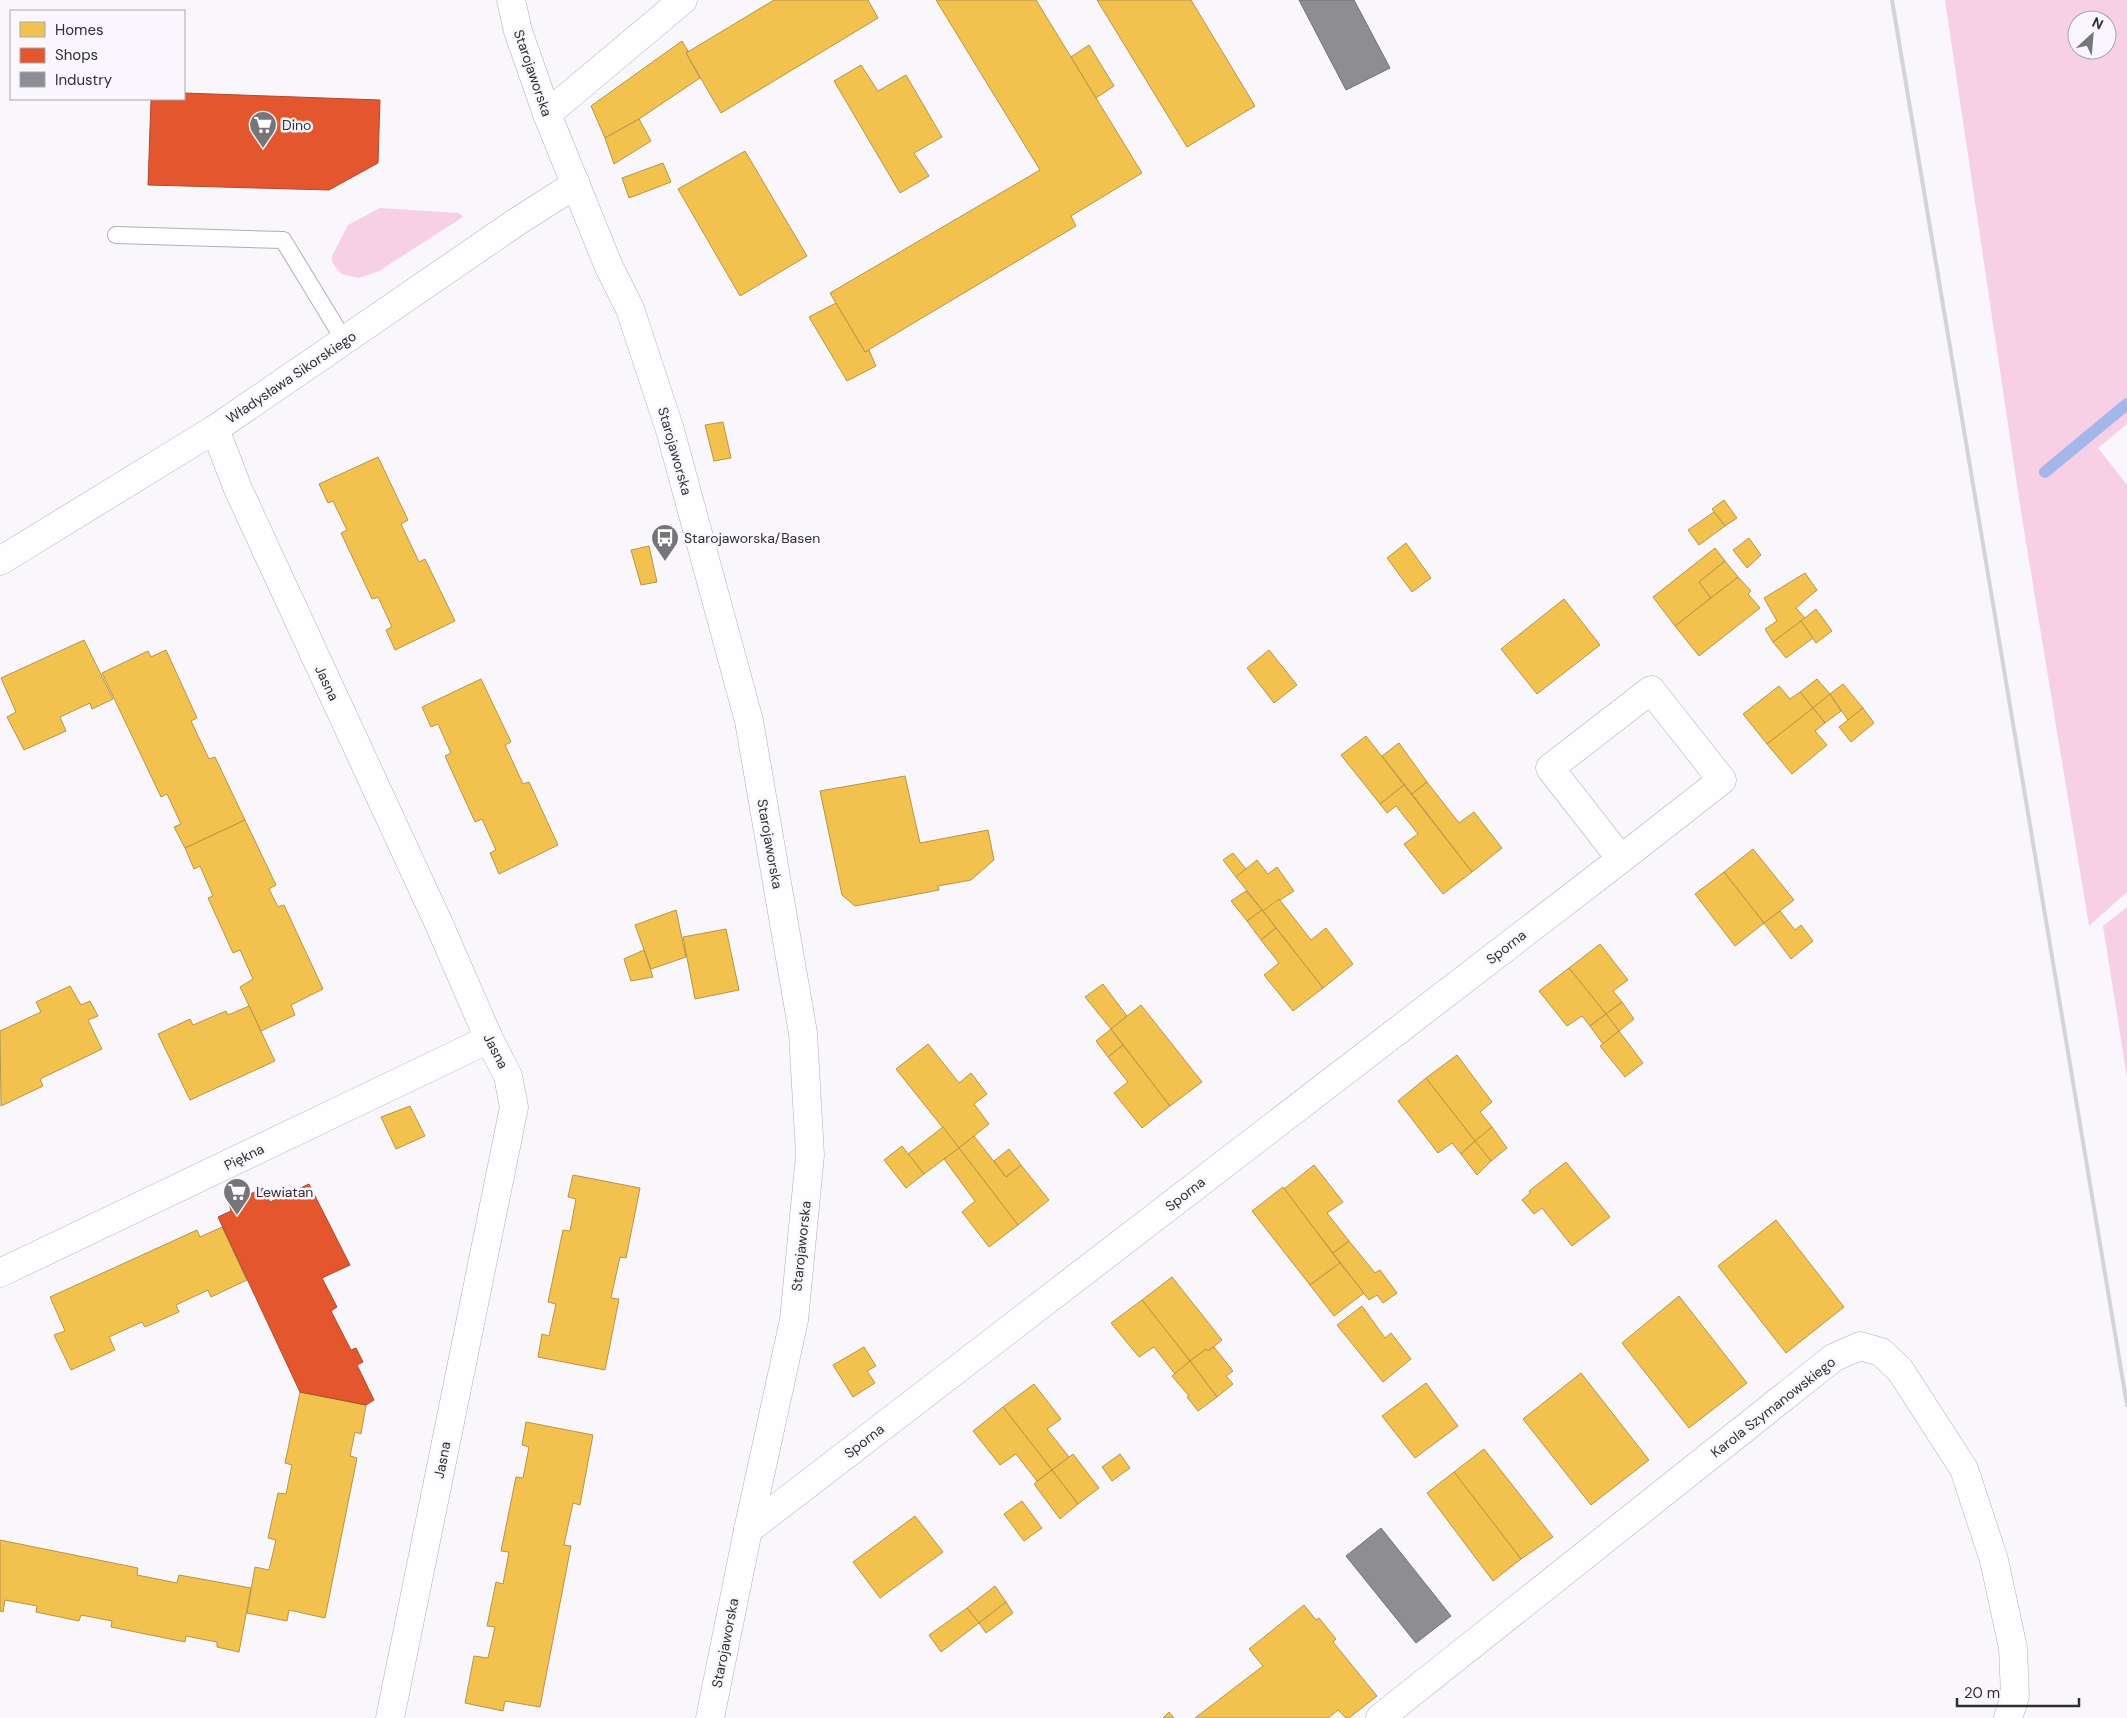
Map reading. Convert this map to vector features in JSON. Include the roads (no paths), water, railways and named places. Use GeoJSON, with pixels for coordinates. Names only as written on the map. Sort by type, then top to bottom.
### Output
{"type":"FeatureCollection","features":[{"type":"Feature","properties":{"kind":"street","name":"Starojaworska"},"geometry":{"type":"LineString","coordinates":[[511,0],[518,31],[547,114],[609,267],[630,309],[670,430],[749,721],[803,1033],[810,1155],[794,1320],[748,1530],[710,1718]]}},
{"type":"Feature","properties":{"kind":"street"},"geometry":{"type":"LineString","coordinates":[[547,114],[683,0]]}},
{"type":"Feature","properties":{"kind":"street","name":"Władysława Sikorskiego"},"geometry":{"type":"LineString","coordinates":[[0,561],[215,429],[576,184]]}},
{"type":"Feature","properties":{"kind":"street","name":"Jasna"},"geometry":{"type":"LineString","coordinates":[[215,429],[238,488],[489,1039],[508,1076],[514,1107],[390,1718]]}},
{"type":"Feature","properties":{"kind":"street","name":"Sporna"},"geometry":{"type":"LineString","coordinates":[[748,1530],[1621,858],[1722,780],[1651,690],[1550,768],[1621,858]]}},
{"type":"Feature","properties":{"kind":"street","name":"Piękna"},"geometry":{"type":"LineString","coordinates":[[0,1273],[489,1039]]}},
{"type":"Feature","properties":{"kind":"street","name":"Karola Szymanowskiego"},"geometry":{"type":"LineString","coordinates":[[1380,1718],[1833,1358],[1860,1346],[1882,1352],[1900,1370],[1964,1469],[1994,1560],[2013,1648],[2015,1696],[2008,1718]]}},
{"type":"Feature","properties":{"kind":"lane"},"geometry":{"type":"LineString","coordinates":[[116,235],[283,240],[344,340]]}},
{"type":"Feature","properties":{"kind":"waterway"},"geometry":{"type":"LineString","coordinates":[[2045,472],[2127,404]]}},
{"type":"Feature","properties":{"kind":"railway"},"geometry":{"type":"LineString","coordinates":[[1892,0],[2127,1405]]}},
{"type":"Feature","properties":{"kind":"place","name":"Dino"},"geometry":{"type":"Point","coordinates":[263,149]}},
{"type":"Feature","properties":{"kind":"place","name":"Starojaworska/Basen"},"geometry":{"type":"Point","coordinates":[665,562]}},
{"type":"Feature","properties":{"kind":"place","name":"Lewiatan"},"geometry":{"type":"Point","coordinates":[237,1216]}}]}
